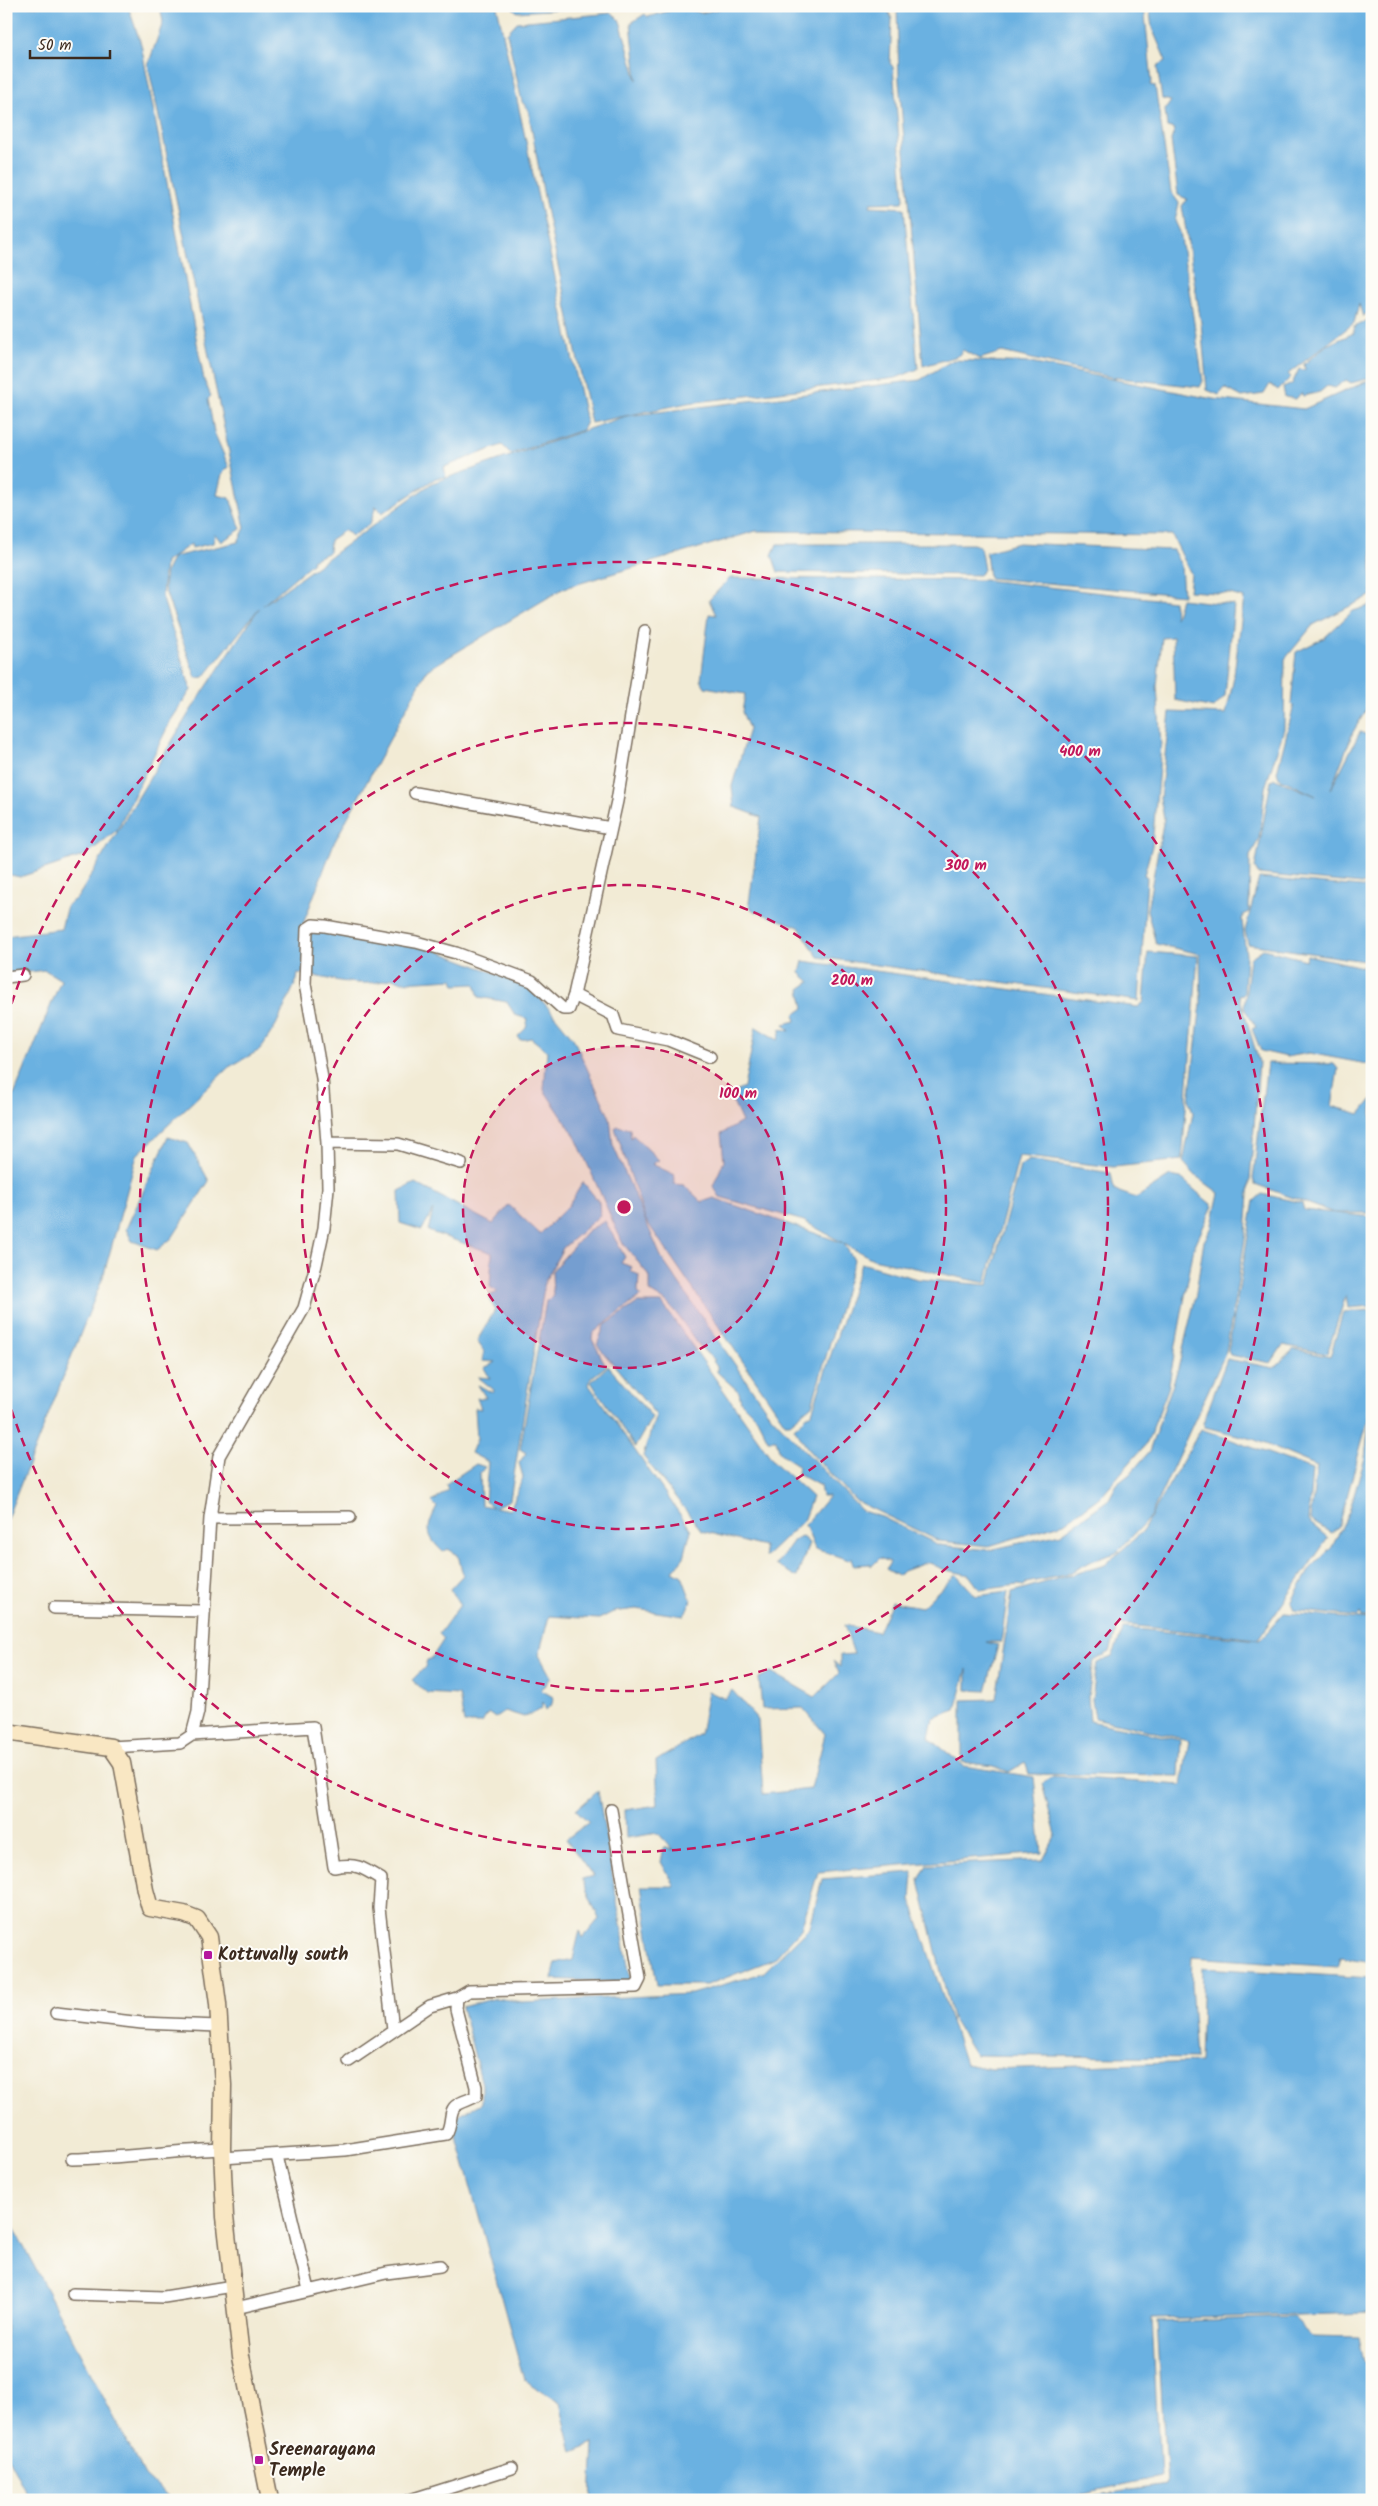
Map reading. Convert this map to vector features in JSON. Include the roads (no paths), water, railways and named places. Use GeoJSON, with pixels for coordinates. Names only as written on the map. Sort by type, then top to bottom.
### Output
{"type":"FeatureCollection","features":[{"type":"Feature","properties":{"kind":"main road"},"geometry":{"type":"LineString","coordinates":[[6,1732],[111,1747],[122,1763],[144,1890],[150,1908],[184,1914],[196,1919],[209,1937],[218,2004],[223,2085],[222,2154],[233,2286],[241,2356],[270,2500]]}},
{"type":"Feature","properties":{"kind":"street"},"geometry":{"type":"LineString","coordinates":[[192,1735],[198,1712],[210,1518],[219,1456],[304,1308],[324,1228],[328,1188],[327,1143],[322,1078],[305,984],[307,929],[313,925],[325,926],[416,942],[456,953],[532,981],[564,1009],[569,1009],[574,995],[611,828],[645,631]]}},
{"type":"Feature","properties":{"kind":"street"},"geometry":{"type":"LineString","coordinates":[[415,792],[611,828]]}},
{"type":"Feature","properties":{"kind":"street"},"geometry":{"type":"LineString","coordinates":[[6,977],[23,974]]}},
{"type":"Feature","properties":{"kind":"street"},"geometry":{"type":"LineString","coordinates":[[574,995],[613,1015],[618,1030],[668,1040],[710,1057]]}},
{"type":"Feature","properties":{"kind":"street"},"geometry":{"type":"LineString","coordinates":[[327,1143],[398,1144],[461,1163]]}},
{"type":"Feature","properties":{"kind":"street"},"geometry":{"type":"LineString","coordinates":[[210,1518],[350,1517]]}},
{"type":"Feature","properties":{"kind":"street"},"geometry":{"type":"LineString","coordinates":[[54,1608],[203,1611]]}},
{"type":"Feature","properties":{"kind":"street"},"geometry":{"type":"LineString","coordinates":[[111,1747],[180,1743],[192,1735],[312,1727],[334,1867],[351,1864],[364,1868],[381,1879],[379,1908],[393,2030]]}},
{"type":"Feature","properties":{"kind":"street"},"geometry":{"type":"LineString","coordinates":[[348,2061],[430,2006],[456,1998],[469,1991],[636,1988],[640,1979],[611,1810]]}},
{"type":"Feature","properties":{"kind":"street"},"geometry":{"type":"LineString","coordinates":[[72,2159],[130,2158],[155,2152],[277,2156],[345,2150],[446,2134],[451,2126],[450,2113],[456,2105],[476,2096],[476,2087],[456,2009],[456,1998]]}},
{"type":"Feature","properties":{"kind":"street"},"geometry":{"type":"LineString","coordinates":[[56,2013],[142,2023],[218,2026]]}},
{"type":"Feature","properties":{"kind":"street"},"geometry":{"type":"LineString","coordinates":[[277,2156],[309,2290]]}},
{"type":"Feature","properties":{"kind":"street"},"geometry":{"type":"LineString","coordinates":[[236,2308],[386,2273],[440,2266]]}},
{"type":"Feature","properties":{"kind":"street"},"geometry":{"type":"LineString","coordinates":[[73,2294],[164,2297],[233,2286]]}},
{"type":"Feature","properties":{"kind":"street"},"geometry":{"type":"LineString","coordinates":[[410,2500],[512,2468]]}},
{"type":"Feature","properties":{"kind":"water"},"geometry":{"type":"Polygon","coordinates":[[[6,6],[128,6],[141,44],[204,380],[211,396],[208,399],[214,432],[229,467],[222,474],[217,495],[230,498],[241,529],[221,542],[215,534],[213,543],[192,548],[191,544],[165,562],[162,596],[191,690],[171,720],[117,830],[86,855],[20,877],[6,874],[6,6]]]}},
{"type":"Feature","properties":{"kind":"water"},"geometry":{"type":"Polygon","coordinates":[[[160,6],[497,6],[586,422],[582,430],[511,454],[502,445],[444,467],[446,477],[436,478],[382,513],[376,506],[370,524],[352,536],[345,530],[330,540],[329,552],[312,560],[313,562],[263,605],[432,483],[626,416],[920,380],[953,360],[1030,363],[1213,399],[1304,409],[1372,379],[1372,595],[1313,625],[1285,659],[1284,729],[1265,788],[1259,839],[1250,856],[1249,912],[1244,914],[1242,920],[1246,955],[1244,994],[1239,995],[1259,1062],[1246,1233],[1226,1352],[1151,1515],[1116,1553],[1094,1560],[1066,1575],[1026,1583],[1024,1586],[1018,1585],[980,1590],[969,1575],[942,1569],[928,1562],[903,1571],[898,1576],[886,1569],[890,1562],[880,1558],[872,1566],[869,1564],[853,1565],[852,1557],[849,1560],[815,1549],[805,1525],[829,1496],[822,1496],[820,1486],[797,1473],[798,1465],[780,1453],[776,1440],[768,1440],[757,1418],[741,1402],[739,1392],[717,1372],[717,1367],[713,1361],[715,1360],[701,1348],[667,1303],[650,1292],[650,1277],[622,1242],[575,1136],[544,1090],[547,1051],[531,1038],[520,1040],[518,1036],[526,1028],[528,1019],[515,1015],[507,1002],[479,997],[475,984],[455,985],[453,979],[402,982],[393,978],[370,983],[358,983],[298,973],[297,980],[276,1025],[260,1050],[229,1067],[137,1155],[103,1277],[6,1521],[6,1115],[61,980],[45,970],[6,975],[6,936],[61,929],[67,905],[78,897],[189,713],[259,608],[204,677],[196,678],[164,588],[166,571],[173,557],[238,542],[245,528],[148,65],[163,22],[160,6]],[[756,531],[564,588],[427,670],[334,843],[300,932],[324,931],[430,948],[531,987],[573,1038],[610,1118],[613,1145],[662,1259],[767,1411],[862,1511],[882,1517],[939,1545],[989,1550],[1061,1534],[1109,1499],[1117,1484],[1130,1474],[1149,1452],[1178,1369],[1195,1299],[1204,1241],[1211,1229],[1219,1193],[1196,1176],[1183,1162],[1193,1113],[1189,1100],[1201,1004],[1200,954],[1156,944],[1147,910],[1164,818],[1160,798],[1170,712],[1226,714],[1233,682],[1244,598],[1230,594],[1189,591],[1191,574],[1172,535],[756,531]]]}},
{"type":"Feature","properties":{"kind":"water"},"geometry":{"type":"Polygon","coordinates":[[[511,6],[607,6],[517,12],[511,6]]]}},
{"type":"Feature","properties":{"kind":"water"},"geometry":{"type":"Polygon","coordinates":[[[731,6],[886,6],[892,19],[890,63],[893,67],[904,199],[903,202],[871,203],[870,206],[904,208],[918,369],[896,378],[688,403],[591,423],[547,213],[528,109],[522,102],[507,33],[517,22],[612,13],[620,21],[637,80],[631,23],[645,14],[648,17],[683,7],[701,13],[731,6]]]}},
{"type":"Feature","properties":{"kind":"water"},"geometry":{"type":"Polygon","coordinates":[[[897,6],[1144,6],[1152,82],[1150,85],[1155,86],[1171,192],[1179,203],[1175,221],[1180,232],[1203,381],[1200,387],[1110,377],[1002,352],[979,359],[963,350],[958,356],[923,366],[899,80],[897,6]]]}},
{"type":"Feature","properties":{"kind":"water"},"geometry":{"type":"Polygon","coordinates":[[[1149,6],[1372,6],[1372,308],[1363,317],[1359,304],[1354,323],[1288,374],[1291,377],[1278,390],[1270,384],[1264,394],[1242,397],[1225,388],[1219,395],[1207,390],[1201,323],[1182,206],[1187,199],[1178,195],[1171,140],[1175,129],[1167,127],[1165,110],[1171,101],[1162,99],[1157,66],[1166,61],[1152,28],[1149,6]]]}},
{"type":"Feature","properties":{"kind":"water"},"geometry":{"type":"Polygon","coordinates":[[[1372,318],[1371,378],[1351,383],[1346,380],[1335,388],[1327,386],[1320,392],[1303,396],[1301,393],[1296,399],[1285,397],[1283,388],[1292,384],[1299,369],[1305,370],[1304,364],[1327,345],[1354,333],[1354,327],[1372,318]]]}},
{"type":"Feature","properties":{"kind":"water"},"geometry":{"type":"Polygon","coordinates":[[[1018,543],[1173,550],[1181,565],[1183,595],[989,578],[986,552],[1018,543]]]}},
{"type":"Feature","properties":{"kind":"water"},"geometry":{"type":"Polygon","coordinates":[[[777,544],[973,544],[980,546],[984,570],[979,575],[778,572],[772,555],[777,544]]]}},
{"type":"Feature","properties":{"kind":"water"},"geometry":{"type":"Polygon","coordinates":[[[730,578],[985,580],[1174,601],[1175,618],[1181,599],[1234,605],[1225,696],[1214,708],[1175,700],[1173,637],[1162,638],[1157,686],[1161,745],[1152,846],[1144,875],[1147,878],[1139,1001],[818,957],[799,927],[752,910],[749,903],[761,817],[734,807],[732,786],[749,729],[742,712],[745,694],[705,687],[701,680],[709,614],[716,615],[709,600],[730,578]]]}},
{"type":"Feature","properties":{"kind":"water"},"geometry":{"type":"Polygon","coordinates":[[[1372,605],[1372,700],[1353,732],[1331,789],[1360,732],[1372,737],[1372,885],[1258,874],[1255,868],[1271,781],[1275,779],[1316,796],[1279,778],[1277,772],[1294,705],[1291,704],[1296,652],[1324,638],[1353,611],[1372,605]]]}},
{"type":"Feature","properties":{"kind":"water"},"geometry":{"type":"Polygon","coordinates":[[[1259,878],[1372,888],[1372,962],[1248,944],[1245,931],[1259,878]]]}},
{"type":"Feature","properties":{"kind":"water"},"geometry":{"type":"Polygon","coordinates":[[[1263,949],[1306,960],[1307,955],[1372,969],[1372,1065],[1309,1053],[1287,1057],[1261,1051],[1252,1029],[1256,1027],[1244,1008],[1250,958],[1263,949]]]}},
{"type":"Feature","properties":{"kind":"water"},"geometry":{"type":"Polygon","coordinates":[[[1148,952],[1198,956],[1182,1160],[1113,1167],[1019,1156],[986,1283],[873,1259],[844,1244],[854,1260],[812,1405],[790,1423],[785,1423],[645,1219],[615,1128],[618,1126],[630,1129],[631,1138],[633,1135],[659,1160],[652,1164],[675,1175],[674,1184],[684,1185],[702,1202],[714,1198],[843,1243],[804,1221],[720,1197],[713,1186],[724,1161],[721,1134],[742,1122],[730,1096],[744,1087],[756,1027],[778,1040],[781,1029],[790,1031],[784,1024],[796,1021],[794,1015],[804,1008],[800,989],[810,982],[800,973],[803,961],[1138,1007],[1144,1002],[1148,952]]]}},
{"type":"Feature","properties":{"kind":"water"},"geometry":{"type":"Polygon","coordinates":[[[1267,1063],[1334,1064],[1338,1069],[1332,1106],[1360,1114],[1372,1099],[1372,1213],[1335,1213],[1372,1217],[1372,1306],[1348,1308],[1346,1295],[1327,1354],[1283,1345],[1271,1363],[1230,1355],[1228,1351],[1254,1201],[1262,1194],[1302,1203],[1304,1210],[1334,1213],[1255,1184],[1253,1179],[1267,1063]]]}},
{"type":"Feature","properties":{"kind":"water"},"geometry":{"type":"Polygon","coordinates":[[[168,1137],[188,1143],[209,1181],[172,1238],[157,1250],[132,1241],[126,1229],[168,1137]]]}},
{"type":"Feature","properties":{"kind":"water"},"geometry":{"type":"Polygon","coordinates":[[[1029,1160],[1111,1173],[1114,1190],[1136,1198],[1170,1176],[1181,1178],[1213,1206],[1194,1247],[1168,1389],[1147,1443],[1101,1496],[1064,1523],[989,1546],[939,1541],[856,1501],[810,1452],[794,1428],[812,1412],[861,1263],[917,1279],[988,1285],[1020,1166],[1029,1160]]]}},
{"type":"Feature","properties":{"kind":"water"},"geometry":{"type":"Polygon","coordinates":[[[583,1182],[599,1202],[600,1215],[563,1248],[545,1281],[510,1500],[494,1507],[510,1510],[523,1477],[519,1463],[526,1453],[520,1449],[546,1301],[553,1297],[552,1271],[587,1231],[605,1221],[625,1257],[621,1263],[632,1267],[630,1271],[639,1275],[638,1292],[641,1296],[593,1333],[592,1339],[606,1366],[591,1378],[589,1385],[691,1530],[684,1557],[673,1571],[682,1576],[691,1600],[684,1616],[636,1609],[613,1612],[599,1619],[549,1616],[539,1655],[551,1677],[541,1690],[553,1697],[552,1704],[546,1710],[543,1702],[542,1708],[524,1717],[505,1711],[495,1718],[488,1713],[482,1723],[464,1723],[459,1695],[427,1693],[412,1680],[425,1667],[427,1660],[431,1659],[444,1639],[439,1634],[460,1605],[450,1589],[463,1575],[458,1555],[448,1549],[443,1552],[430,1536],[429,1526],[437,1507],[432,1502],[448,1490],[446,1484],[476,1464],[485,1467],[480,1473],[481,1505],[493,1507],[485,1501],[488,1462],[471,1453],[477,1439],[475,1408],[481,1409],[477,1398],[486,1398],[478,1385],[493,1393],[494,1390],[478,1377],[490,1378],[484,1368],[496,1362],[482,1361],[484,1351],[477,1341],[495,1310],[489,1296],[498,1292],[490,1287],[492,1253],[428,1231],[433,1210],[422,1230],[400,1223],[399,1191],[415,1183],[493,1224],[509,1205],[540,1234],[569,1205],[583,1182]]]}},
{"type":"Feature","properties":{"kind":"water"},"geometry":{"type":"Polygon","coordinates":[[[637,1303],[662,1303],[774,1462],[812,1497],[803,1521],[765,1557],[764,1547],[702,1531],[643,1456],[656,1415],[597,1345],[604,1326],[637,1303]]]}},
{"type":"Feature","properties":{"kind":"water"},"geometry":{"type":"Polygon","coordinates":[[[1372,1310],[1372,1618],[1361,1618],[1360,1613],[1357,1617],[1294,1610],[1291,1603],[1310,1569],[1332,1547],[1349,1512],[1365,1458],[1370,1412],[1339,1526],[1331,1533],[1310,1520],[1317,1466],[1253,1439],[1205,1427],[1203,1423],[1227,1359],[1274,1368],[1294,1349],[1330,1357],[1343,1312],[1372,1310]]]}},
{"type":"Feature","properties":{"kind":"water"},"geometry":{"type":"Polygon","coordinates":[[[608,1366],[652,1417],[635,1447],[591,1382],[608,1366]]]}},
{"type":"Feature","properties":{"kind":"water"},"geometry":{"type":"Polygon","coordinates":[[[1201,1429],[1312,1469],[1308,1521],[1328,1538],[1258,1639],[1118,1624],[1110,1652],[1094,1661],[1088,1697],[1090,1721],[1181,1740],[1179,1776],[1029,1774],[1025,1762],[1009,1772],[993,1766],[962,1762],[962,1700],[996,1699],[1012,1592],[1105,1565],[1142,1532],[1201,1429]]]}},
{"type":"Feature","properties":{"kind":"water"},"geometry":{"type":"Polygon","coordinates":[[[801,1536],[809,1543],[797,1577],[776,1565],[794,1540],[801,1536]]]}},
{"type":"Feature","properties":{"kind":"water"},"geometry":{"type":"Polygon","coordinates":[[[956,1574],[976,1596],[1008,1592],[1001,1642],[986,1642],[998,1645],[986,1691],[967,1690],[967,1669],[956,1710],[933,1718],[929,1738],[964,1766],[1034,1777],[1042,1853],[818,1872],[801,1929],[774,1959],[707,1985],[657,1985],[641,1886],[675,1886],[661,1862],[664,1847],[674,1851],[658,1833],[626,1838],[625,1810],[658,1805],[656,1761],[700,1734],[708,1691],[725,1699],[732,1690],[758,1720],[763,1794],[811,1789],[825,1734],[803,1708],[762,1709],[759,1678],[771,1672],[815,1697],[839,1673],[833,1661],[840,1667],[840,1655],[854,1654],[844,1625],[878,1632],[892,1602],[922,1607],[956,1574]]]}},
{"type":"Feature","properties":{"kind":"water"},"geometry":{"type":"Polygon","coordinates":[[[1284,1613],[1372,1620],[1372,1963],[1341,1958],[1338,1967],[1192,1957],[1191,1983],[1196,2058],[975,2055],[952,2018],[919,1880],[927,1865],[1043,1860],[1056,1835],[1042,1784],[1053,1776],[1182,1785],[1189,1740],[1095,1718],[1092,1700],[1097,1663],[1112,1657],[1124,1628],[1260,1640],[1284,1613]]]}},
{"type":"Feature","properties":{"kind":"water"},"geometry":{"type":"Polygon","coordinates":[[[598,1791],[631,1983],[552,1979],[556,1963],[573,1959],[580,1930],[583,1938],[599,1919],[582,1879],[593,1876],[566,1839],[589,1822],[576,1810],[598,1791]]]}},
{"type":"Feature","properties":{"kind":"water"},"geometry":{"type":"Polygon","coordinates":[[[913,1872],[911,1900],[965,2064],[991,2069],[1200,2062],[1203,1968],[1372,1978],[1372,2313],[1152,2319],[1160,2477],[1051,2500],[591,2500],[594,2443],[572,2452],[560,2403],[524,2380],[453,2123],[460,2114],[482,2103],[482,2084],[462,2007],[496,1998],[523,2002],[691,1994],[763,1973],[810,1927],[822,1879],[913,1872]]]}},
{"type":"Feature","properties":{"kind":"water"},"geometry":{"type":"Polygon","coordinates":[[[6,2213],[145,2476],[171,2500],[30,2500],[6,2454],[6,2213]]]}},
{"type":"Feature","properties":{"kind":"water"},"geometry":{"type":"Polygon","coordinates":[[[1293,2317],[1313,2336],[1358,2337],[1363,2362],[1372,2365],[1372,2500],[1063,2500],[1167,2485],[1157,2322],[1293,2317]]]}},
{"type":"Feature","properties":{"kind":"place","name":"Kottuvally south"},"geometry":{"type":"Point","coordinates":[208,1955]}},
{"type":"Feature","properties":{"kind":"place","name":"Sreenarayana Temple"},"geometry":{"type":"Point","coordinates":[259,2460]}}]}
